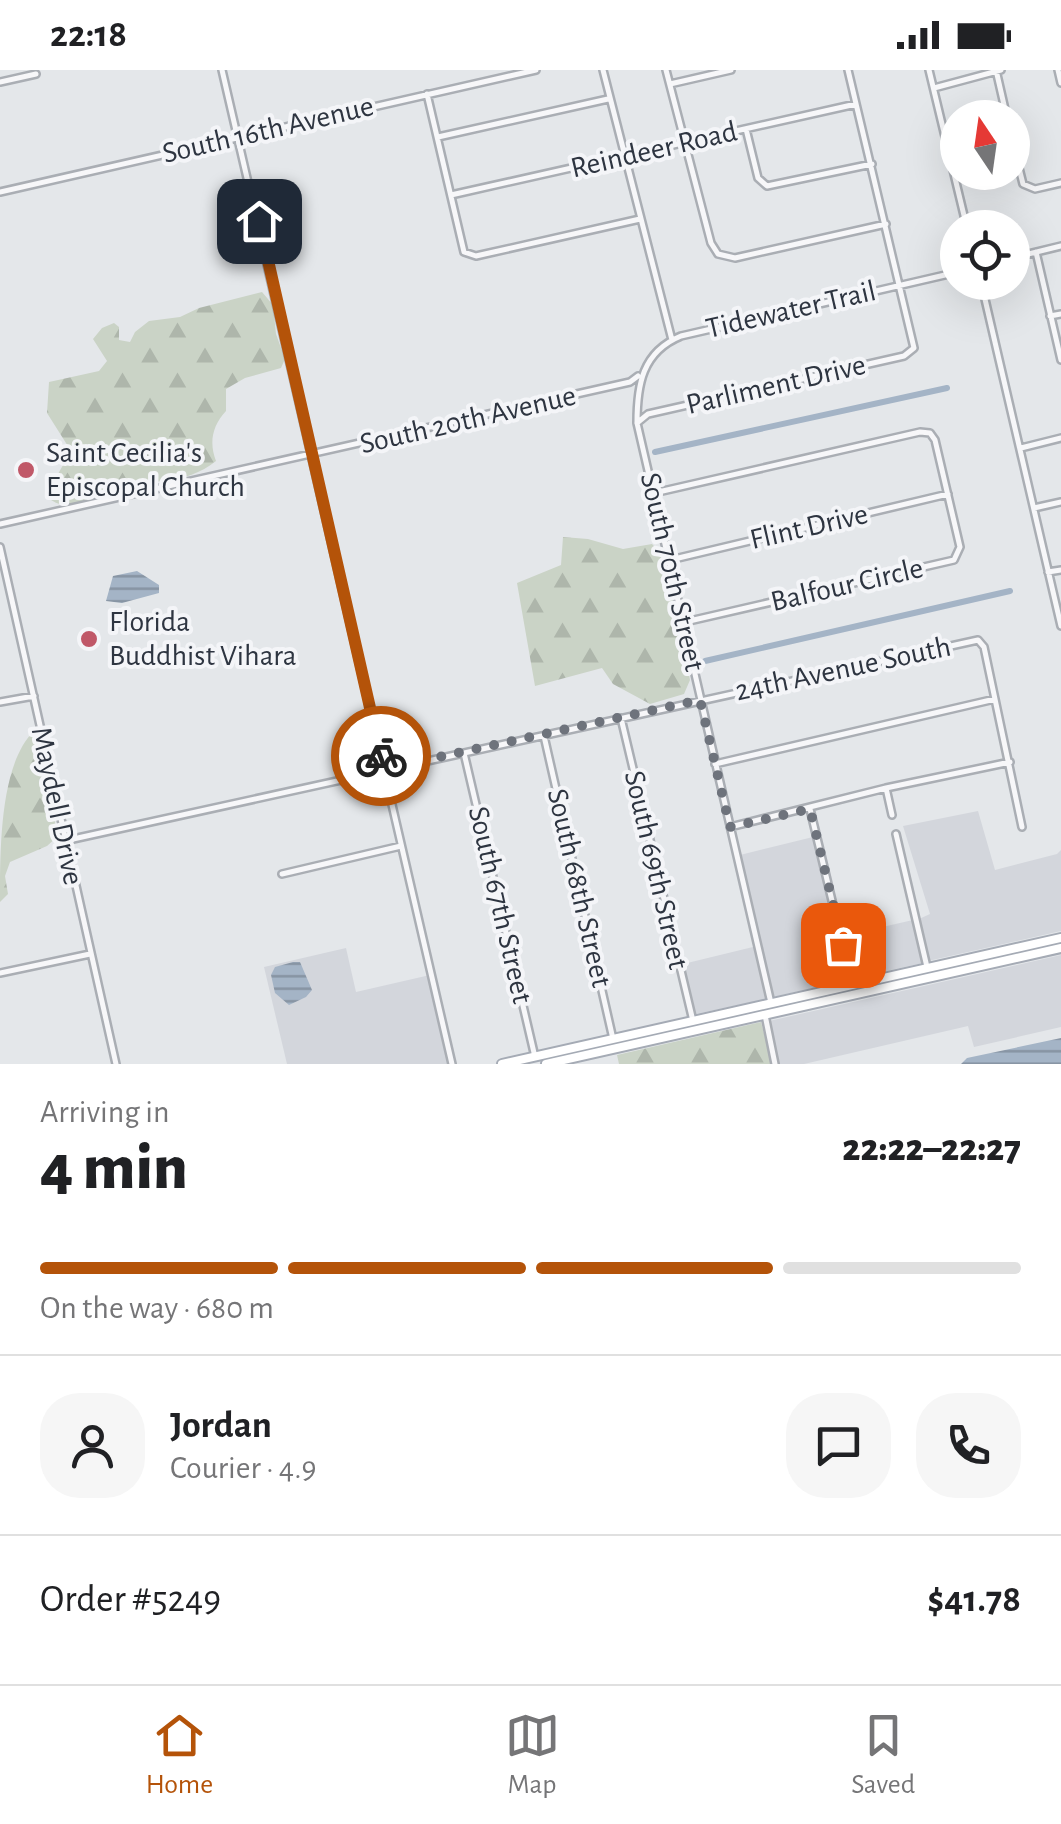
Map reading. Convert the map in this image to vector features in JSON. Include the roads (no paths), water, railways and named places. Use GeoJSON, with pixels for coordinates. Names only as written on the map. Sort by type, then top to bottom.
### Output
{"type":"FeatureCollection","features":[{"type":"Feature","properties":{"kind":"main road"},"geometry":{"type":"LineString","coordinates":[[546,1064],[1017,953],[1061,938]]}},
{"type":"Feature","properties":{"kind":"main road"},"geometry":{"type":"LineString","coordinates":[[502,1064],[692,1021],[768,1009],[852,984],[927,968],[1061,948]]}},
{"type":"Feature","properties":{"kind":"street"},"geometry":{"type":"LineString","coordinates":[[222,70],[452,1064]]}},
{"type":"Feature","properties":{"kind":"street","name":"South 16th Avenue"},"geometry":{"type":"LineString","coordinates":[[2,191],[536,70]]}},
{"type":"Feature","properties":{"kind":"street"},"geometry":{"type":"LineString","coordinates":[[603,70],[672,340]]}},
{"type":"Feature","properties":{"kind":"street"},"geometry":{"type":"LineString","coordinates":[[666,70],[711,244],[724,258],[886,224]]}},
{"type":"Feature","properties":{"kind":"street"},"geometry":{"type":"LineString","coordinates":[[670,84],[731,70]]}},
{"type":"Feature","properties":{"kind":"street"},"geometry":{"type":"LineString","coordinates":[[848,70],[900,286]]}},
{"type":"Feature","properties":{"kind":"street"},"geometry":{"type":"LineString","coordinates":[[930,70],[963,210]]}},
{"type":"Feature","properties":{"kind":"street"},"geometry":{"type":"LineString","coordinates":[[934,88],[998,70],[1004,100]]}},
{"type":"Feature","properties":{"kind":"street"},"geometry":{"type":"LineString","coordinates":[[1058,70],[1061,83]]}},
{"type":"Feature","properties":{"kind":"street"},"geometry":{"type":"LineString","coordinates":[[0,82],[36,74]]}},
{"type":"Feature","properties":{"kind":"street"},"geometry":{"type":"LineString","coordinates":[[427,93],[464,252],[476,256],[640,220]]}},
{"type":"Feature","properties":{"kind":"street"},"geometry":{"type":"LineString","coordinates":[[438,137],[608,99]]}},
{"type":"Feature","properties":{"kind":"street","name":"Reindeer Road"},"geometry":{"type":"LineString","coordinates":[[451,195],[856,104]]}},
{"type":"Feature","properties":{"kind":"street"},"geometry":{"type":"LineString","coordinates":[[746,129],[758,178],[767,186],[872,164]]}},
{"type":"Feature","properties":{"kind":"street"},"geometry":{"type":"LineString","coordinates":[[0,178],[2,191]]}},
{"type":"Feature","properties":{"kind":"street"},"geometry":{"type":"LineString","coordinates":[[1030,188],[1035,190],[1061,183]]}},
{"type":"Feature","properties":{"kind":"street"},"geometry":{"type":"LineString","coordinates":[[1030,254],[1061,246]]}},
{"type":"Feature","properties":{"kind":"street"},"geometry":{"type":"LineString","coordinates":[[1036,252],[1061,360]]}},
{"type":"Feature","properties":{"kind":"street","name":"Tidewater Trail"},"geometry":{"type":"LineString","coordinates":[[640,375],[648,360],[672,340],[940,276]]}},
{"type":"Feature","properties":{"kind":"street","name":"Parliment Drive"},"geometry":{"type":"LineString","coordinates":[[637,422],[648,414],[904,356],[914,348],[900,286]]}},
{"type":"Feature","properties":{"kind":"street"},"geometry":{"type":"LineString","coordinates":[[984,300],[1061,626]]}},
{"type":"Feature","properties":{"kind":"street"},"geometry":{"type":"LineString","coordinates":[[1050,316],[1061,314]]}},
{"type":"Feature","properties":{"kind":"street","name":"South 20th Avenue"},"geometry":{"type":"LineString","coordinates":[[0,524],[630,382],[640,375]]}},
{"type":"Feature","properties":{"kind":"street","name":"South 70th Street"},"geometry":{"type":"LineString","coordinates":[[640,375],[637,422],[730,827],[768,1009],[775,1064]]}},
{"type":"Feature","properties":{"kind":"street","name":"Balfour Circle"},"geometry":{"type":"LineString","coordinates":[[654,492],[923,432],[930,433],[935,440],[948,494],[960,547],[954,560],[685,622]]}},
{"type":"Feature","properties":{"kind":"street"},"geometry":{"type":"LineString","coordinates":[[1021,448],[1061,438]]}},
{"type":"Feature","properties":{"kind":"street","name":"Flint Drive"},"geometry":{"type":"LineString","coordinates":[[670,560],[948,494]]}},
{"type":"Feature","properties":{"kind":"street"},"geometry":{"type":"LineString","coordinates":[[1034,508],[1061,502]]}},
{"type":"Feature","properties":{"kind":"street","name":"Maydell Drive"},"geometry":{"type":"LineString","coordinates":[[0,547],[116,1064]]}},
{"type":"Feature","properties":{"kind":"street"},"geometry":{"type":"LineString","coordinates":[[1048,572],[1061,570]]}},
{"type":"Feature","properties":{"kind":"street","name":"24th Avenue South"},"geometry":{"type":"LineString","coordinates":[[64,841],[978,640],[984,646],[996,698]]}},
{"type":"Feature","properties":{"kind":"street"},"geometry":{"type":"LineString","coordinates":[[0,702],[34,696]]}},
{"type":"Feature","properties":{"kind":"street"},"geometry":{"type":"LineString","coordinates":[[715,764],[996,698],[1022,827]]}},
{"type":"Feature","properties":{"kind":"street","name":"South 69th Street"},"geometry":{"type":"LineString","coordinates":[[621,718],[692,1021]]}},
{"type":"Feature","properties":{"kind":"street","name":"South 68th Street"},"geometry":{"type":"LineString","coordinates":[[544,736],[613,1039]]}},
{"type":"Feature","properties":{"kind":"street","name":"South 67th Street"},"geometry":{"type":"LineString","coordinates":[[464,753],[535,1056]]}},
{"type":"Feature","properties":{"kind":"street"},"geometry":{"type":"LineString","coordinates":[[730,827],[1010,762]]}},
{"type":"Feature","properties":{"kind":"street"},"geometry":{"type":"LineString","coordinates":[[886,788],[892,815]]}},
{"type":"Feature","properties":{"kind":"street"},"geometry":{"type":"LineString","coordinates":[[810,809],[852,984]]}},
{"type":"Feature","properties":{"kind":"street"},"geometry":{"type":"LineString","coordinates":[[896,834],[927,968]]}},
{"type":"Feature","properties":{"kind":"street"},"geometry":{"type":"LineString","coordinates":[[282,874],[402,846]]}},
{"type":"Feature","properties":{"kind":"street"},"geometry":{"type":"LineString","coordinates":[[0,973],[90,954]]}},
{"type":"Feature","properties":{"kind":"water"},"geometry":{"type":"Polygon","coordinates":[[[137,571],[159,585],[159,593],[122,603],[106,601],[113,576],[137,571]]]}},
{"type":"Feature","properties":{"kind":"water"},"geometry":{"type":"Polygon","coordinates":[[[300,962],[312,990],[289,1005],[275,993],[271,975],[275,967],[300,962]]]}},
{"type":"Feature","properties":{"kind":"water"},"geometry":{"type":"Polygon","coordinates":[[[1061,1038],[1061,1064],[961,1064],[967,1058],[1061,1038]]]}},
{"type":"Feature","properties":{"kind":"waterway"},"geometry":{"type":"LineString","coordinates":[[655,452],[947,388]]}},
{"type":"Feature","properties":{"kind":"waterway"},"geometry":{"type":"LineString","coordinates":[[705,661],[1010,591]]}},
{"type":"Feature","properties":{"kind":"place","name":"Saint Cecilia's Episcopal Church"},"geometry":{"type":"Point","coordinates":[26,470]}},
{"type":"Feature","properties":{"kind":"place","name":"Florida Buddhist Vihara"},"geometry":{"type":"Point","coordinates":[89,639]}}]}
